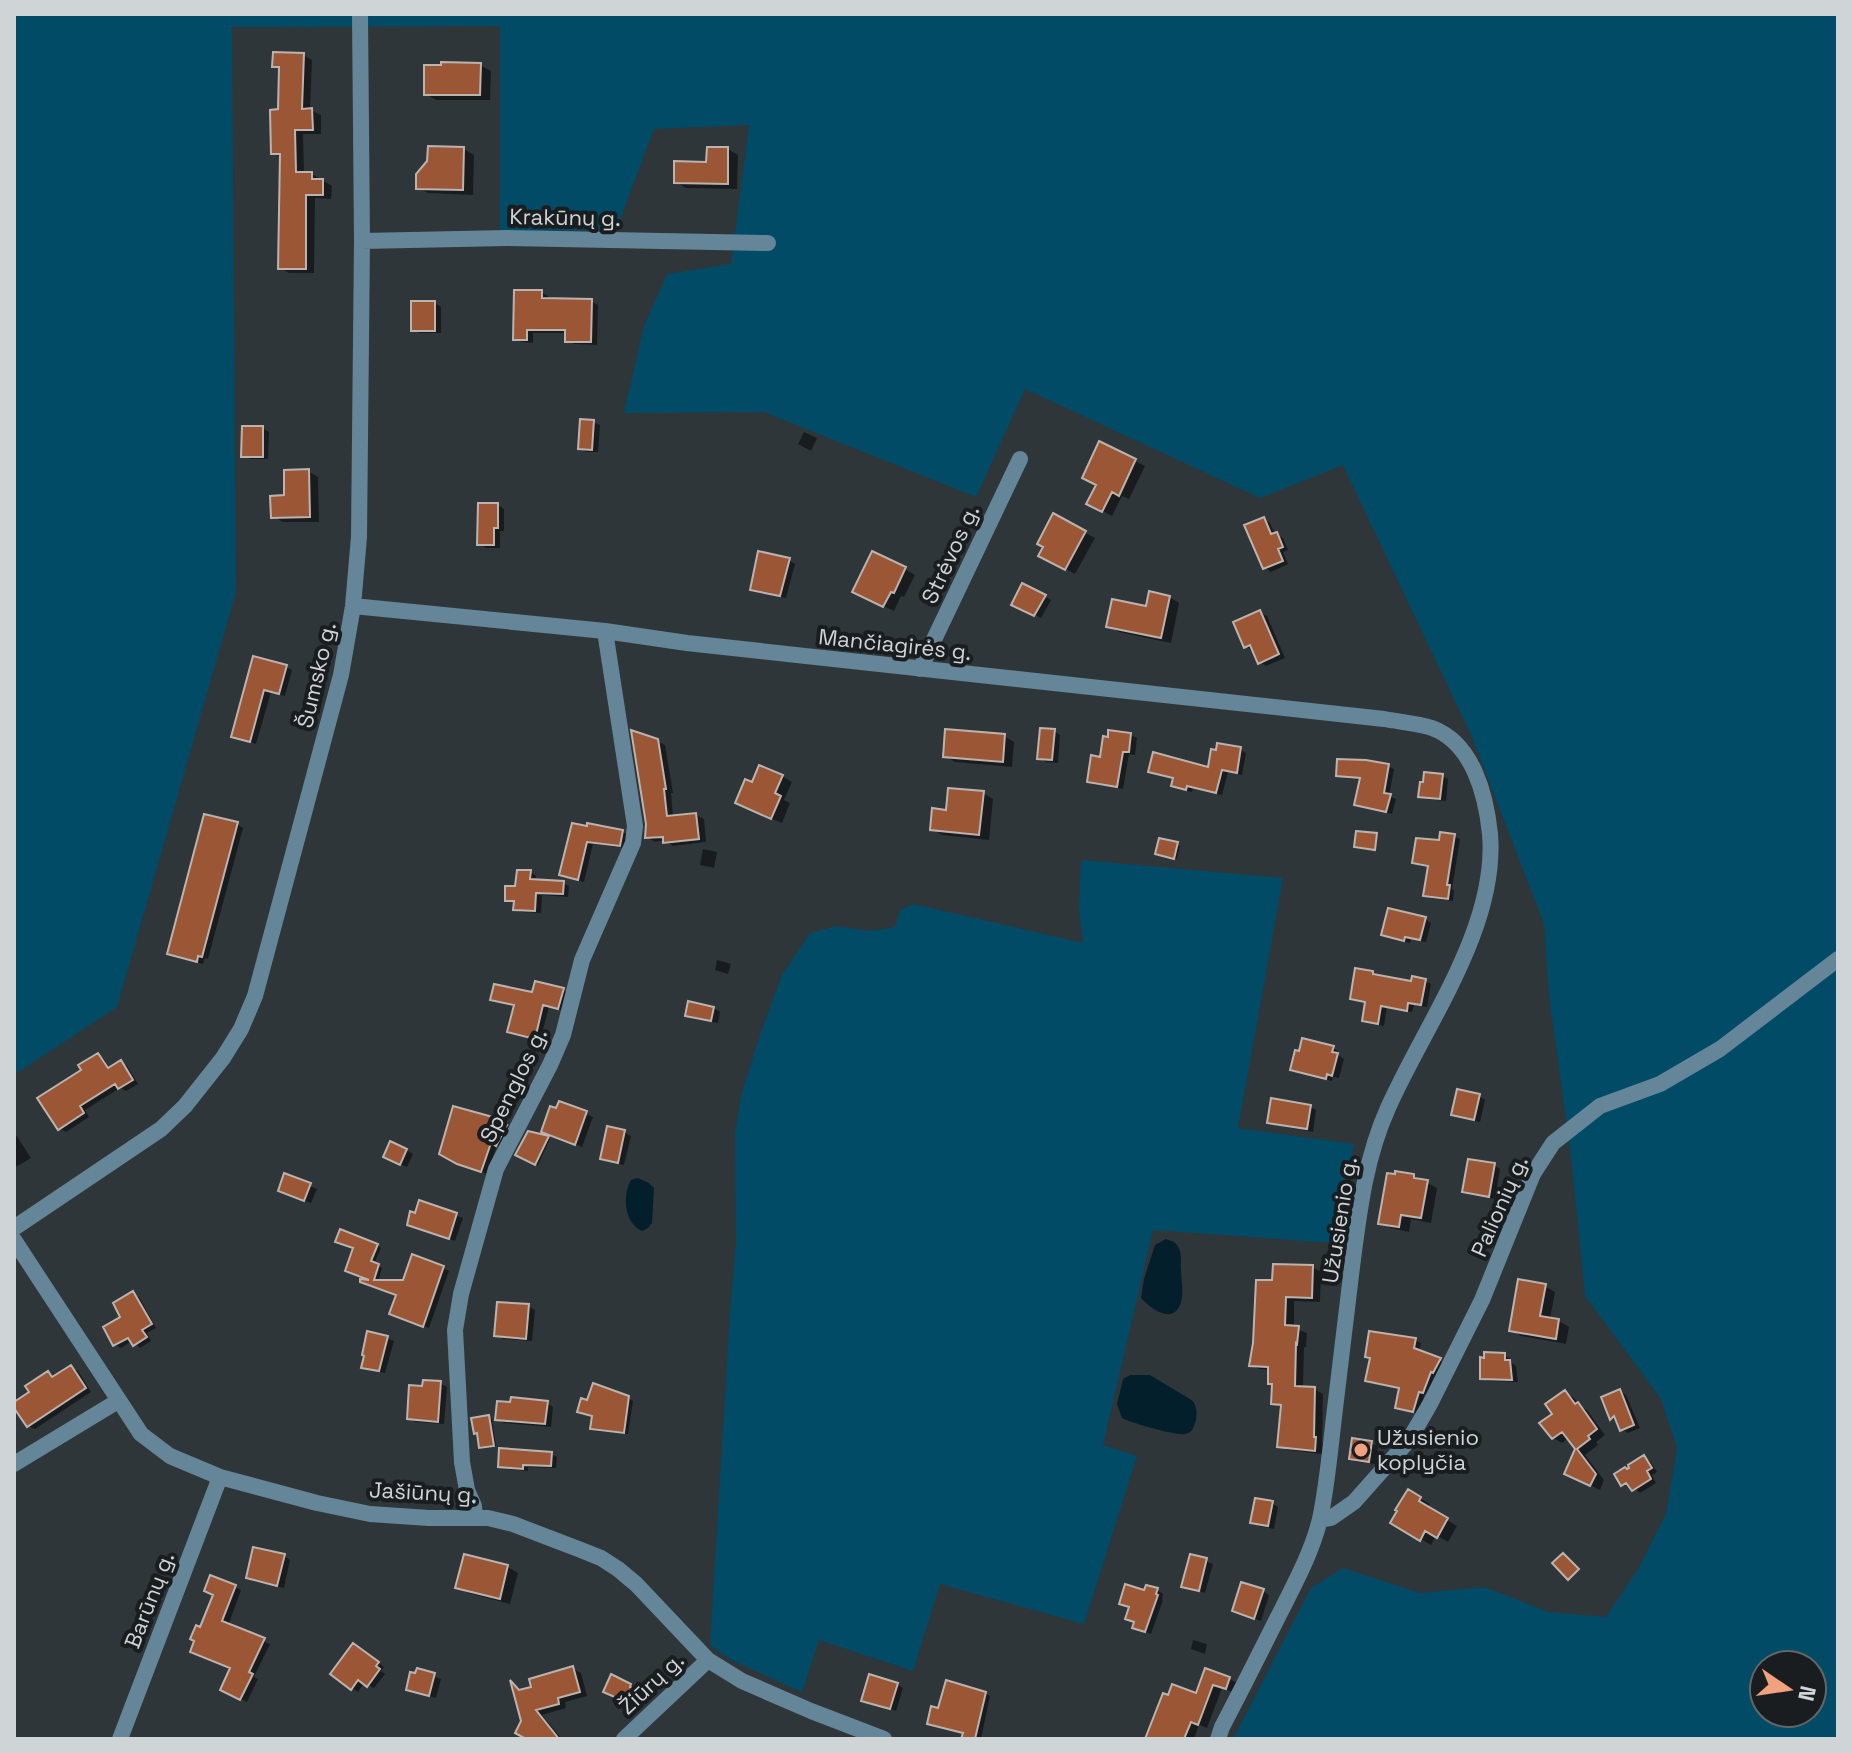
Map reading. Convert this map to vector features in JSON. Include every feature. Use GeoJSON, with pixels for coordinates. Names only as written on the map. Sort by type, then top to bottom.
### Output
{"type":"FeatureCollection","features":[{"type":"Feature","properties":{"kind":"street","name":"Šumsko g."},"geometry":{"type":"LineString","coordinates":[[14,1228],[161,1129],[185,1106],[241,1029],[255,996],[341,675],[353,606],[359,537],[362,241],[360,14]]}},
{"type":"Feature","properties":{"kind":"street","name":"Krakūnų g."},"geometry":{"type":"LineString","coordinates":[[362,241],[507,238],[768,243]]}},
{"type":"Feature","properties":{"kind":"street","name":"Strėvos g."},"geometry":{"type":"LineString","coordinates":[[920,669],[1020,459]]}},
{"type":"Feature","properties":{"kind":"street","name":"Mančiagirės g."},"geometry":{"type":"LineString","coordinates":[[353,606],[605,631],[687,643],[1384,719],[1432,728]]}},
{"type":"Feature","properties":{"kind":"street","name":"Spenglos g."},"geometry":{"type":"LineString","coordinates":[[475,1517],[462,1462],[455,1330],[461,1294],[496,1169],[563,1035],[582,960],[633,843],[635,826],[605,631]]}},
{"type":"Feature","properties":{"kind":"street","name":"Užusienio g."},"geometry":{"type":"LineString","coordinates":[[1218,1739],[1304,1565],[1320,1520],[1359,1212],[1369,1159],[1387,1109],[1457,971],[1484,901],[1490,837],[1485,802],[1469,760],[1457,745],[1432,728]]}},
{"type":"Feature","properties":{"kind":"street","name":"Palionių g."},"geometry":{"type":"LineString","coordinates":[[1320,1520],[1331,1518],[1354,1502],[1409,1440],[1482,1300],[1533,1174],[1553,1143],[1600,1106],[1660,1084],[1720,1049],[1838,959]]}},
{"type":"Feature","properties":{"kind":"street","name":"Jašiūnų g."},"geometry":{"type":"LineString","coordinates":[[14,1240],[141,1434],[170,1456],[220,1477],[317,1503],[370,1514],[488,1518],[513,1524],[581,1550],[601,1558],[636,1584],[708,1660],[742,1681],[884,1739]]}},
{"type":"Feature","properties":{"kind":"street"},"geometry":{"type":"LineString","coordinates":[[14,1464],[118,1401]]}},
{"type":"Feature","properties":{"kind":"street","name":"Barūnų g."},"geometry":{"type":"LineString","coordinates":[[120,1739],[220,1477]]}},
{"type":"Feature","properties":{"kind":"street","name":"Žiūrų g."},"geometry":{"type":"LineString","coordinates":[[624,1739],[708,1660]]}},
{"type":"Feature","properties":{"kind":"shaded area"},"geometry":{"type":"Polygon","coordinates":[[[14,14],[1838,14],[1838,1739],[1233,1739],[1311,1588],[1343,1568],[1420,1593],[1484,1587],[1549,1612],[1606,1617],[1638,1569],[1666,1514],[1677,1448],[1661,1399],[1585,1296],[1570,1147],[1549,996],[1544,924],[1472,737],[1343,465],[1260,498],[1025,389],[976,497],[764,412],[624,413],[644,326],[667,274],[731,264],[749,125],[654,129],[616,230],[500,231],[500,26],[232,27],[236,592],[117,1007],[14,1075],[14,14]]]}},
{"type":"Feature","properties":{"kind":"shaded area"},"geometry":{"type":"Polygon","coordinates":[[[1081,860],[1283,878],[1238,1128],[1354,1144],[1334,1243],[1153,1230],[1103,1445],[1137,1456],[1084,1624],[940,1584],[913,1671],[819,1640],[802,1692],[731,1660],[710,1645],[736,1243],[735,1132],[742,1092],[761,1032],[782,975],[810,933],[836,926],[870,931],[895,927],[900,910],[914,904],[1083,943],[1079,909],[1081,860]]]}},
{"type":"Feature","properties":{"kind":"shaded area"},"geometry":{"type":"Polygon","coordinates":[[[638,1178],[654,1188],[652,1223],[642,1231],[631,1222],[626,1208],[628,1186],[631,1180],[638,1178]]]}},
{"type":"Feature","properties":{"kind":"shaded area"},"geometry":{"type":"Polygon","coordinates":[[[1166,1239],[1175,1243],[1180,1251],[1182,1290],[1178,1309],[1168,1314],[1150,1307],[1141,1298],[1155,1245],[1166,1239]]]}},
{"type":"Feature","properties":{"kind":"shaded area"},"geometry":{"type":"Polygon","coordinates":[[[1130,1375],[1150,1375],[1193,1401],[1197,1415],[1191,1431],[1173,1433],[1122,1418],[1117,1404],[1123,1379],[1130,1375]]]}},
{"type":"Feature","properties":{"kind":"building"},"geometry":{"type":"Polygon","coordinates":[[[273,52],[304,53],[302,109],[312,108],[313,130],[295,130],[296,172],[312,172],[312,179],[323,179],[323,195],[306,195],[306,269],[278,269],[280,154],[271,154],[270,110],[278,109],[279,67],[272,67],[273,52]]]}},
{"type":"Feature","properties":{"kind":"building"},"geometry":{"type":"Polygon","coordinates":[[[441,62],[481,63],[480,95],[424,95],[424,65],[441,65],[441,62]]]}},
{"type":"Feature","properties":{"kind":"building"},"geometry":{"type":"Polygon","coordinates":[[[428,146],[464,147],[463,190],[416,189],[416,174],[427,161],[428,146]]]}},
{"type":"Feature","properties":{"kind":"building"},"geometry":{"type":"Polygon","coordinates":[[[707,147],[728,147],[728,184],[674,183],[674,161],[706,162],[707,147]]]}},
{"type":"Feature","properties":{"kind":"building"},"geometry":{"type":"Polygon","coordinates":[[[514,290],[542,290],[542,298],[592,299],[591,342],[565,342],[565,330],[527,330],[527,340],[513,340],[514,290]]]}},
{"type":"Feature","properties":{"kind":"building"},"geometry":{"type":"Polygon","coordinates":[[[411,301],[435,301],[435,331],[411,331],[411,301]]]}},
{"type":"Feature","properties":{"kind":"building"},"geometry":{"type":"Polygon","coordinates":[[[580,419],[594,420],[592,450],[578,449],[580,419]]]}},
{"type":"Feature","properties":{"kind":"building"},"geometry":{"type":"Polygon","coordinates":[[[242,426],[263,426],[263,457],[241,457],[242,426]]]}},
{"type":"Feature","properties":{"kind":"building"},"geometry":{"type":"Polygon","coordinates":[[[1099,441],[1136,459],[1119,496],[1112,492],[1102,512],[1086,504],[1096,485],[1082,478],[1099,441]]]}},
{"type":"Feature","properties":{"kind":"building"},"geometry":{"type":"Polygon","coordinates":[[[309,469],[310,517],[271,518],[270,496],[284,495],[284,470],[309,469]]]}},
{"type":"Feature","properties":{"kind":"building"},"geometry":{"type":"Polygon","coordinates":[[[478,503],[498,503],[494,545],[477,545],[478,503]]]}},
{"type":"Feature","properties":{"kind":"building"},"geometry":{"type":"Polygon","coordinates":[[[1053,513],[1086,531],[1065,570],[1038,556],[1043,547],[1037,544],[1053,513]]]}},
{"type":"Feature","properties":{"kind":"building"},"geometry":{"type":"Polygon","coordinates":[[[1264,517],[1271,534],[1277,532],[1283,547],[1278,549],[1283,561],[1263,569],[1244,525],[1264,517]]]}},
{"type":"Feature","properties":{"kind":"building"},"geometry":{"type":"Polygon","coordinates":[[[758,551],[790,558],[780,596],[750,590],[758,551]]]}},
{"type":"Feature","properties":{"kind":"building"},"geometry":{"type":"Polygon","coordinates":[[[872,551],[906,567],[894,593],[891,592],[883,607],[852,592],[872,551]]]}},
{"type":"Feature","properties":{"kind":"building"},"geometry":{"type":"Polygon","coordinates":[[[1022,583],[1046,595],[1034,616],[1011,605],[1022,583]]]}},
{"type":"Feature","properties":{"kind":"building"},"geometry":{"type":"Polygon","coordinates":[[[1149,591],[1170,596],[1161,638],[1106,627],[1112,599],[1146,606],[1149,591]]]}},
{"type":"Feature","properties":{"kind":"building"},"geometry":{"type":"Polygon","coordinates":[[[1260,610],[1279,654],[1258,664],[1250,645],[1244,648],[1233,622],[1260,610]]]}},
{"type":"Feature","properties":{"kind":"building"},"geometry":{"type":"Polygon","coordinates":[[[253,656],[287,665],[279,694],[264,690],[250,742],[231,737],[253,656]]]}},
{"type":"Feature","properties":{"kind":"building"},"geometry":{"type":"Polygon","coordinates":[[[1040,728],[1055,729],[1052,760],[1037,759],[1040,728]]]}},
{"type":"Feature","properties":{"kind":"building"},"geometry":{"type":"Polygon","coordinates":[[[945,729],[1005,734],[1003,762],[943,757],[945,729]]]}},
{"type":"Feature","properties":{"kind":"building"},"geometry":{"type":"Polygon","coordinates":[[[631,730],[658,739],[667,816],[696,813],[699,839],[663,843],[663,837],[645,838],[646,824],[631,730]]]}},
{"type":"Feature","properties":{"kind":"building"},"geometry":{"type":"Polygon","coordinates":[[[1108,730],[1131,733],[1129,752],[1123,752],[1117,787],[1087,782],[1091,755],[1100,757],[1103,736],[1108,737],[1108,730]]]}},
{"type":"Feature","properties":{"kind":"building"},"geometry":{"type":"Polygon","coordinates":[[[1217,743],[1241,747],[1237,773],[1222,770],[1216,793],[1187,786],[1186,790],[1171,786],[1173,778],[1148,772],[1153,752],[1208,767],[1211,749],[1216,750],[1217,743]]]}},
{"type":"Feature","properties":{"kind":"building"},"geometry":{"type":"Polygon","coordinates":[[[1337,759],[1389,764],[1384,793],[1391,794],[1386,812],[1354,805],[1360,778],[1336,776],[1337,759]]]}},
{"type":"Feature","properties":{"kind":"building"},"geometry":{"type":"Polygon","coordinates":[[[759,765],[783,775],[775,793],[781,796],[771,819],[735,803],[745,779],[752,782],[759,765]]]}},
{"type":"Feature","properties":{"kind":"building"},"geometry":{"type":"Polygon","coordinates":[[[1424,772],[1443,774],[1440,799],[1418,797],[1424,772]]]}},
{"type":"Feature","properties":{"kind":"building"},"geometry":{"type":"Polygon","coordinates":[[[948,788],[984,791],[979,835],[930,830],[932,808],[946,810],[948,788]]]}},
{"type":"Feature","properties":{"kind":"building"},"geometry":{"type":"Polygon","coordinates":[[[204,814],[238,822],[202,957],[198,956],[197,962],[167,954],[204,814]]]}},
{"type":"Feature","properties":{"kind":"building"},"geometry":{"type":"Polygon","coordinates":[[[572,823],[623,830],[620,846],[587,842],[578,880],[559,875],[572,823]]]}},
{"type":"Feature","properties":{"kind":"building"},"geometry":{"type":"Polygon","coordinates":[[[1356,831],[1377,833],[1375,850],[1354,847],[1356,831]]]}},
{"type":"Feature","properties":{"kind":"building"},"geometry":{"type":"Polygon","coordinates":[[[1440,832],[1455,834],[1447,885],[1450,885],[1448,899],[1423,896],[1428,866],[1412,863],[1416,838],[1439,840],[1440,832]]]}},
{"type":"Feature","properties":{"kind":"building"},"geometry":{"type":"Polygon","coordinates":[[[1159,838],[1178,842],[1174,859],[1155,854],[1159,838]]]}},
{"type":"Feature","properties":{"kind":"building"},"geometry":{"type":"Polygon","coordinates":[[[517,870],[531,870],[530,879],[564,881],[563,894],[536,893],[535,911],[513,910],[514,901],[505,901],[505,886],[515,886],[517,870]]]}},
{"type":"Feature","properties":{"kind":"building"},"geometry":{"type":"Polygon","coordinates":[[[1388,908],[1426,917],[1420,940],[1405,937],[1404,941],[1381,935],[1388,908]]]}},
{"type":"Feature","properties":{"kind":"building"},"geometry":{"type":"Polygon","coordinates":[[[1355,968],[1411,981],[1412,976],[1426,979],[1421,1005],[1408,1003],[1407,1011],[1381,1006],[1378,1024],[1362,1021],[1365,1002],[1350,999],[1355,968]]]}},
{"type":"Feature","properties":{"kind":"building"},"geometry":{"type":"Polygon","coordinates":[[[535,981],[564,988],[558,1009],[543,1005],[535,1039],[507,1032],[514,1005],[490,1000],[494,984],[532,992],[535,981]]]}},
{"type":"Feature","properties":{"kind":"building"},"geometry":{"type":"Polygon","coordinates":[[[688,1001],[714,1007],[711,1021],[685,1016],[688,1001]]]}},
{"type":"Feature","properties":{"kind":"building"},"geometry":{"type":"Polygon","coordinates":[[[1302,1038],[1334,1046],[1332,1052],[1338,1053],[1332,1076],[1327,1074],[1326,1079],[1290,1070],[1302,1038]]]}},
{"type":"Feature","properties":{"kind":"building"},"geometry":{"type":"Polygon","coordinates":[[[98,1053],[108,1068],[121,1060],[133,1080],[118,1089],[115,1084],[80,1106],[84,1113],[58,1130],[37,1098],[81,1070],[78,1065],[98,1053]]]}},
{"type":"Feature","properties":{"kind":"building"},"geometry":{"type":"Polygon","coordinates":[[[1457,1089],[1480,1094],[1474,1120],[1451,1115],[1457,1089]]]}},
{"type":"Feature","properties":{"kind":"building"},"geometry":{"type":"Polygon","coordinates":[[[1271,1098],[1311,1105],[1307,1129],[1267,1123],[1271,1098]]]}},
{"type":"Feature","properties":{"kind":"building"},"geometry":{"type":"Polygon","coordinates":[[[559,1101],[587,1111],[575,1145],[541,1132],[550,1106],[556,1108],[559,1101]]]}},
{"type":"Feature","properties":{"kind":"building"},"geometry":{"type":"Polygon","coordinates":[[[453,1106],[500,1119],[499,1122],[507,1125],[496,1146],[491,1143],[481,1172],[439,1154],[453,1106]]]}},
{"type":"Feature","properties":{"kind":"building"},"geometry":{"type":"Polygon","coordinates":[[[607,1126],[625,1130],[618,1163],[600,1159],[607,1126]]]}},
{"type":"Feature","properties":{"kind":"building"},"geometry":{"type":"Polygon","coordinates":[[[528,1131],[549,1136],[535,1165],[515,1155],[528,1131]]]}},
{"type":"Feature","properties":{"kind":"building"},"geometry":{"type":"Polygon","coordinates":[[[390,1141],[407,1149],[400,1165],[383,1157],[390,1141]]]}},
{"type":"Feature","properties":{"kind":"building"},"geometry":{"type":"Polygon","coordinates":[[[1468,1159],[1495,1163],[1489,1197],[1462,1192],[1468,1159]]]}},
{"type":"Feature","properties":{"kind":"building"},"geometry":{"type":"Polygon","coordinates":[[[1395,1171],[1428,1180],[1421,1218],[1401,1215],[1399,1227],[1378,1224],[1387,1173],[1395,1174],[1395,1171]]]}},
{"type":"Feature","properties":{"kind":"building"},"geometry":{"type":"Polygon","coordinates":[[[284,1173],[311,1183],[304,1201],[278,1191],[284,1173]]]}},
{"type":"Feature","properties":{"kind":"building"},"geometry":{"type":"Polygon","coordinates":[[[419,1200],[457,1213],[449,1239],[407,1225],[410,1211],[415,1213],[419,1200]]]}},
{"type":"Feature","properties":{"kind":"building"},"geometry":{"type":"Polygon","coordinates":[[[340,1229],[378,1244],[371,1261],[379,1264],[374,1280],[403,1280],[412,1254],[444,1266],[423,1327],[389,1314],[396,1295],[360,1282],[360,1279],[369,1280],[345,1271],[353,1248],[335,1242],[340,1229]]]}},
{"type":"Feature","properties":{"kind":"building"},"geometry":{"type":"Polygon","coordinates":[[[1273,1264],[1313,1265],[1312,1298],[1286,1297],[1285,1325],[1299,1326],[1295,1386],[1315,1387],[1315,1451],[1277,1447],[1281,1405],[1271,1404],[1272,1384],[1268,1384],[1268,1367],[1249,1366],[1256,1280],[1272,1280],[1273,1264]]]}},
{"type":"Feature","properties":{"kind":"building"},"geometry":{"type":"Polygon","coordinates":[[[1518,1279],[1546,1284],[1540,1316],[1559,1319],[1556,1339],[1509,1331],[1518,1279]]]}},
{"type":"Feature","properties":{"kind":"building"},"geometry":{"type":"Polygon","coordinates":[[[133,1291],[152,1324],[142,1330],[147,1337],[133,1346],[128,1338],[113,1346],[103,1327],[120,1317],[113,1303],[133,1291]]]}},
{"type":"Feature","properties":{"kind":"building"},"geometry":{"type":"Polygon","coordinates":[[[497,1302],[529,1304],[526,1339],[494,1336],[497,1302]]]}},
{"type":"Feature","properties":{"kind":"building"},"geometry":{"type":"Polygon","coordinates":[[[367,1331],[388,1336],[379,1371],[361,1368],[367,1331]]]}},
{"type":"Feature","properties":{"kind":"building"},"geometry":{"type":"Polygon","coordinates":[[[1369,1331],[1416,1338],[1414,1348],[1441,1358],[1431,1372],[1423,1393],[1419,1392],[1413,1412],[1395,1408],[1399,1388],[1365,1381],[1370,1358],[1365,1357],[1369,1331]]]}},
{"type":"Feature","properties":{"kind":"building"},"geometry":{"type":"Polygon","coordinates":[[[1484,1352],[1505,1353],[1505,1360],[1510,1360],[1512,1380],[1480,1379],[1480,1357],[1484,1358],[1484,1352]]]}},
{"type":"Feature","properties":{"kind":"building"},"geometry":{"type":"Polygon","coordinates":[[[71,1365],[86,1388],[27,1427],[14,1408],[14,1402],[29,1392],[25,1386],[48,1371],[52,1377],[71,1365]]]}},
{"type":"Feature","properties":{"kind":"building"},"geometry":{"type":"Polygon","coordinates":[[[423,1380],[441,1381],[438,1422],[407,1419],[409,1385],[422,1386],[423,1380]]]}},
{"type":"Feature","properties":{"kind":"building"},"geometry":{"type":"Polygon","coordinates":[[[593,1383],[629,1396],[624,1433],[590,1429],[592,1416],[577,1412],[581,1398],[587,1400],[593,1383]]]}},
{"type":"Feature","properties":{"kind":"building"},"geometry":{"type":"Polygon","coordinates":[[[1620,1389],[1634,1425],[1620,1431],[1614,1416],[1610,1420],[1601,1397],[1620,1389]]]}},
{"type":"Feature","properties":{"kind":"building"},"geometry":{"type":"Polygon","coordinates":[[[1565,1390],[1575,1404],[1578,1402],[1597,1429],[1577,1449],[1596,1474],[1590,1486],[1564,1474],[1575,1449],[1562,1432],[1552,1439],[1539,1423],[1552,1414],[1545,1404],[1565,1390]]]}},
{"type":"Feature","properties":{"kind":"building"},"geometry":{"type":"Polygon","coordinates":[[[511,1397],[548,1401],[545,1424],[495,1420],[497,1401],[510,1402],[511,1397]]]}},
{"type":"Feature","properties":{"kind":"building"},"geometry":{"type":"Polygon","coordinates":[[[489,1415],[494,1446],[479,1448],[471,1418],[489,1415]]]}},
{"type":"Feature","properties":{"kind":"building","name":"Užusienio koplyčia"},"geometry":{"type":"Polygon","coordinates":[[[1352,1438],[1372,1441],[1369,1462],[1349,1459],[1352,1438]]]}},
{"type":"Feature","properties":{"kind":"building"},"geometry":{"type":"Polygon","coordinates":[[[499,1448],[552,1452],[551,1466],[523,1465],[523,1469],[498,1467],[499,1448]]]}},
{"type":"Feature","properties":{"kind":"building"},"geometry":{"type":"Polygon","coordinates":[[[1644,1455],[1652,1468],[1647,1471],[1651,1479],[1632,1491],[1626,1483],[1621,1486],[1614,1474],[1625,1467],[1629,1468],[1628,1465],[1644,1455]]]}},
{"type":"Feature","properties":{"kind":"building"},"geometry":{"type":"Polygon","coordinates":[[[1408,1489],[1421,1497],[1419,1501],[1448,1518],[1437,1538],[1425,1531],[1420,1541],[1390,1523],[1408,1489]]]}},
{"type":"Feature","properties":{"kind":"building"},"geometry":{"type":"Polygon","coordinates":[[[1255,1498],[1273,1501],[1268,1526],[1250,1523],[1255,1498]]]}},
{"type":"Feature","properties":{"kind":"building"},"geometry":{"type":"Polygon","coordinates":[[[253,1547],[285,1554],[277,1586],[246,1578],[253,1547]]]}},
{"type":"Feature","properties":{"kind":"building"},"geometry":{"type":"Polygon","coordinates":[[[1563,1553],[1579,1569],[1568,1580],[1552,1563],[1563,1553]]]}},
{"type":"Feature","properties":{"kind":"building"},"geometry":{"type":"Polygon","coordinates":[[[464,1554],[508,1565],[500,1599],[455,1588],[464,1554]]]}},
{"type":"Feature","properties":{"kind":"building"},"geometry":{"type":"Polygon","coordinates":[[[1190,1554],[1207,1558],[1199,1591],[1181,1587],[1190,1554]]]}},
{"type":"Feature","properties":{"kind":"building"},"geometry":{"type":"Polygon","coordinates":[[[210,1575],[236,1585],[222,1621],[265,1638],[240,1700],[220,1690],[230,1668],[190,1652],[194,1641],[190,1639],[196,1625],[200,1627],[213,1595],[204,1591],[210,1575]]]}},
{"type":"Feature","properties":{"kind":"building"},"geometry":{"type":"Polygon","coordinates":[[[1241,1582],[1264,1589],[1254,1619],[1232,1611],[1241,1582]]]}},
{"type":"Feature","properties":{"kind":"building"},"geometry":{"type":"Polygon","coordinates":[[[1125,1584],[1144,1590],[1146,1585],[1158,1588],[1145,1632],[1132,1628],[1134,1622],[1125,1619],[1129,1607],[1119,1604],[1125,1584]]]}},
{"type":"Feature","properties":{"kind":"building"},"geometry":{"type":"Polygon","coordinates":[[[353,1643],[379,1662],[376,1666],[380,1669],[367,1687],[358,1680],[351,1690],[330,1674],[353,1643]]]}},
{"type":"Feature","properties":{"kind":"building"},"geometry":{"type":"Polygon","coordinates":[[[573,1666],[580,1692],[558,1698],[559,1704],[536,1710],[559,1739],[526,1739],[515,1733],[521,1721],[510,1680],[519,1690],[531,1687],[529,1679],[573,1666]]]}},
{"type":"Feature","properties":{"kind":"building"},"geometry":{"type":"Polygon","coordinates":[[[417,1668],[435,1673],[429,1696],[406,1690],[410,1672],[415,1673],[417,1668]]]}},
{"type":"Feature","properties":{"kind":"building"},"geometry":{"type":"Polygon","coordinates":[[[1205,1668],[1230,1677],[1226,1689],[1213,1685],[1198,1725],[1191,1722],[1184,1739],[1145,1739],[1163,1693],[1168,1695],[1172,1684],[1196,1693],[1205,1668]]]}},
{"type":"Feature","properties":{"kind":"building"},"geometry":{"type":"Polygon","coordinates":[[[611,1674],[631,1684],[626,1702],[603,1692],[611,1674]]]}},
{"type":"Feature","properties":{"kind":"building"},"geometry":{"type":"Polygon","coordinates":[[[869,1674],[898,1683],[890,1709],[861,1701],[869,1674]]]}},
{"type":"Feature","properties":{"kind":"building"},"geometry":{"type":"Polygon","coordinates":[[[946,1680],[986,1692],[975,1739],[961,1739],[963,1733],[927,1724],[931,1706],[938,1708],[946,1680]]]}},
{"type":"Feature","properties":{"kind":"place","name":"Užusienio koplyčia"},"geometry":{"type":"Point","coordinates":[1361,1450]}}]}
